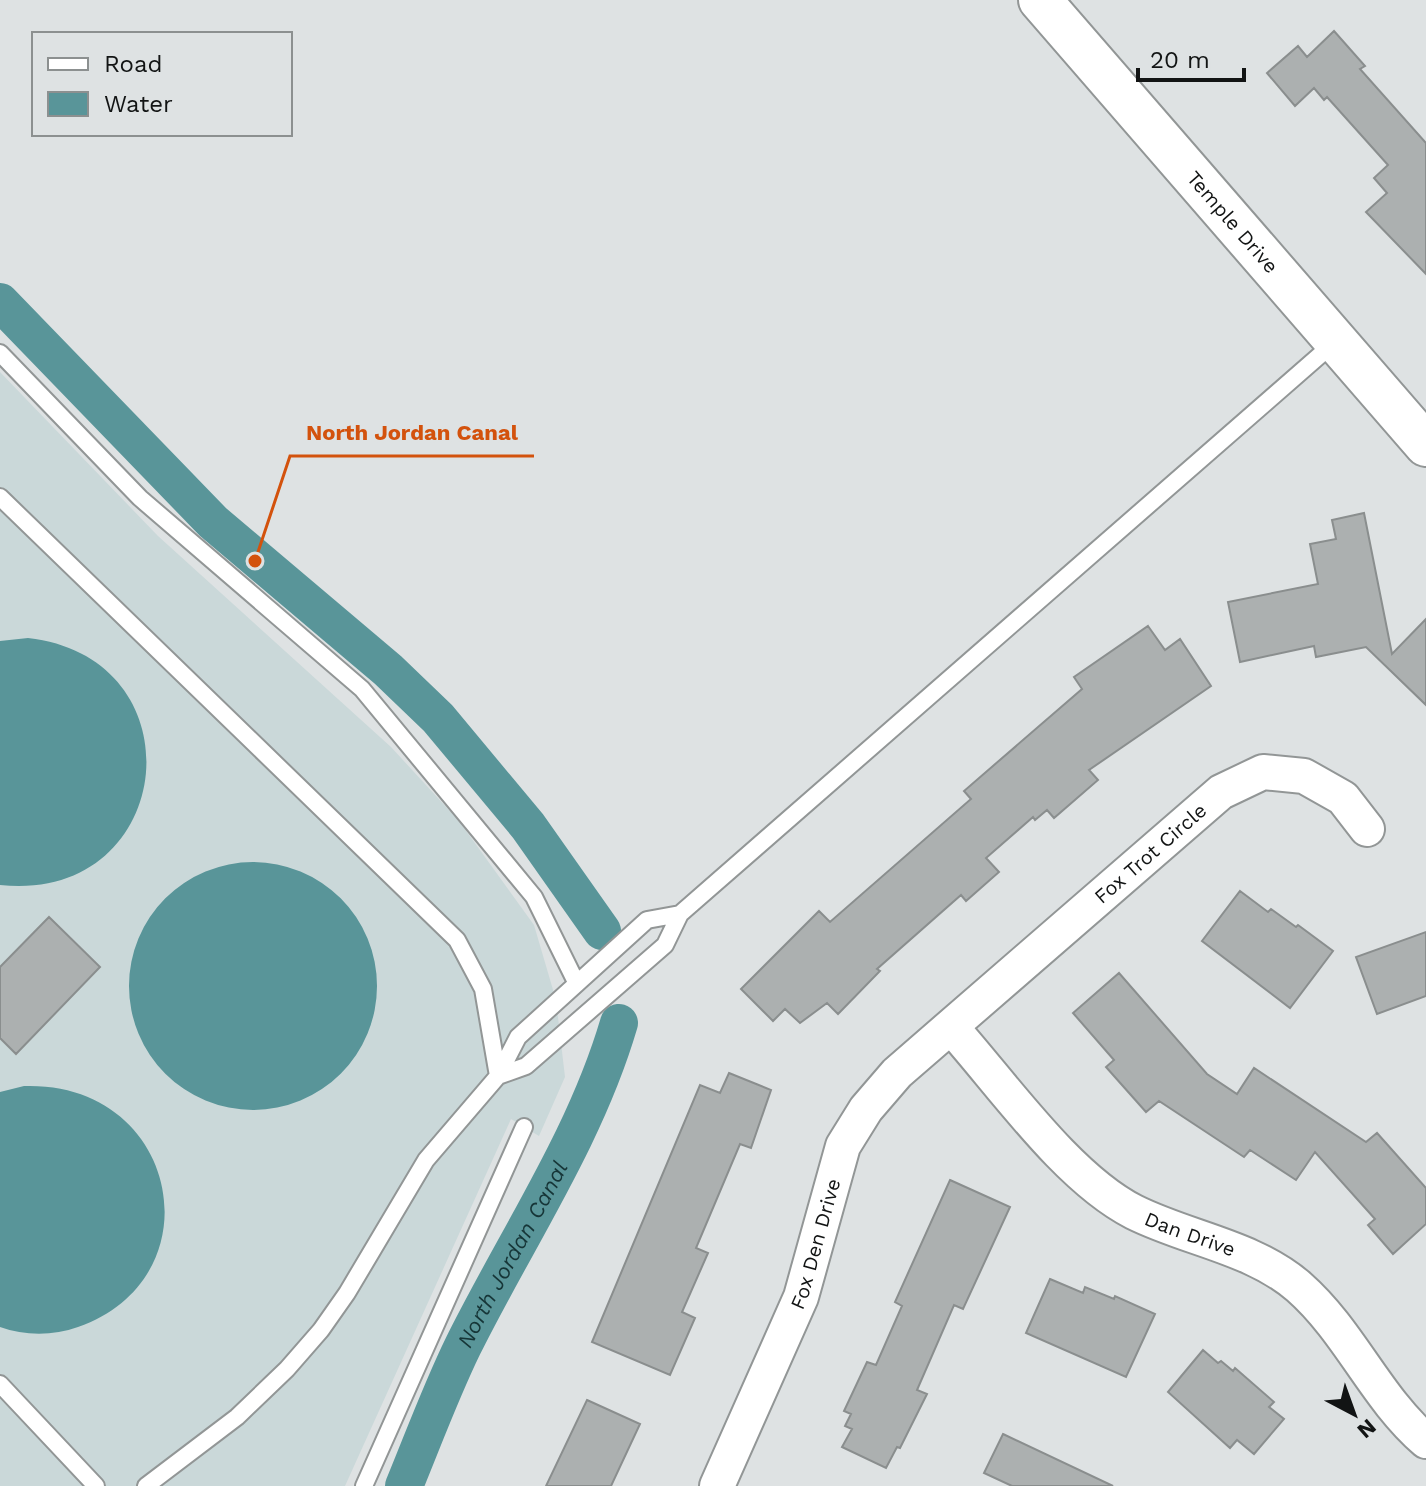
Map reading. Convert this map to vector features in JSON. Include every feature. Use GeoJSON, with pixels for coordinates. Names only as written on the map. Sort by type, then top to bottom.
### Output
{"type":"FeatureCollection","features":[{"type":"Feature","properties":{"kind":"street","name":"Temple Drive"},"geometry":{"type":"LineString","coordinates":[[1040,0],[1426,445]]}},
{"type":"Feature","properties":{"kind":"street","name":"Fox Trot Circle"},"geometry":{"type":"LineString","coordinates":[[951,1027],[1221,792],[1263,772],[1304,776],[1343,798],[1367,829]]}},
{"type":"Feature","properties":{"kind":"street","name":"Dan Drive"},"geometry":{"type":"LineString","coordinates":[[951,1027],[1059,1150],[1096,1186],[1133,1211],[1261,1261],[1297,1285],[1329,1316],[1402,1420],[1426,1441]]}},
{"type":"Feature","properties":{"kind":"street","name":"Fox Den Drive"},"geometry":{"type":"LineString","coordinates":[[717,1486],[801,1297],[843,1146],[866,1109],[897,1073],[951,1027]]}},
{"type":"Feature","properties":{"kind":"lane"},"geometry":{"type":"LineString","coordinates":[[498,1076],[526,1066],[665,945],[680,914],[1336,342]]}},
{"type":"Feature","properties":{"kind":"lane"},"geometry":{"type":"LineString","coordinates":[[0,353],[140,498],[362,689],[534,897],[576,982]]}},
{"type":"Feature","properties":{"kind":"lane"},"geometry":{"type":"LineString","coordinates":[[0,497],[457,940],[467,952],[483,989],[498,1076]]}},
{"type":"Feature","properties":{"kind":"lane"},"geometry":{"type":"LineString","coordinates":[[146,1486],[237,1417],[287,1369],[347,1293],[426,1160],[498,1076],[518,1037],[647,920],[680,914]]}},
{"type":"Feature","properties":{"kind":"lane"},"geometry":{"type":"LineString","coordinates":[[364,1486],[524,1127]]}},
{"type":"Feature","properties":{"kind":"lane"},"geometry":{"type":"LineString","coordinates":[[0,1384],[96,1486]]}},
{"type":"Feature","properties":{"kind":"shaded area"},"geometry":{"type":"Polygon","coordinates":[[[0,372],[158,536],[391,747],[459,821],[534,925],[556,1000],[565,1077],[539,1136],[511,1119],[345,1486],[0,1486],[0,372]]]}},
{"type":"Feature","properties":{"kind":"water"},"geometry":{"type":"Polygon","coordinates":[[[28,638],[84,655],[122,688],[142,730],[146,776],[132,820],[103,857],[59,881],[0,885],[0,641],[28,638]]]}},
{"type":"Feature","properties":{"kind":"water"},"geometry":{"type":"Polygon","coordinates":[[[253,862],[277,864],[300,871],[341,898],[368,939],[375,962],[375,1010],[368,1033],[341,1074],[300,1101],[277,1108],[253,1110],[229,1108],[206,1101],[165,1074],[138,1033],[131,1010],[129,986],[131,962],[138,939],[165,898],[206,871],[229,864],[253,862]]]}},
{"type":"Feature","properties":{"kind":"water"},"geometry":{"type":"Polygon","coordinates":[[[24,1086],[77,1093],[118,1115],[147,1147],[162,1186],[164,1228],[151,1268],[122,1302],[78,1327],[49,1333],[19,1332],[0,1327],[0,1092],[24,1086]]]}},
{"type":"Feature","properties":{"kind":"building"},"geometry":{"type":"Polygon","coordinates":[[[1334,31],[1365,66],[1360,69],[1426,143],[1426,274],[1366,212],[1387,193],[1374,178],[1388,165],[1327,97],[1324,100],[1314,88],[1295,106],[1267,73],[1298,46],[1307,57],[1334,31]]]}},
{"type":"Feature","properties":{"kind":"building"},"geometry":{"type":"Polygon","coordinates":[[[1364,513],[1392,654],[1426,619],[1426,705],[1366,647],[1316,657],[1314,646],[1240,662],[1228,602],[1318,584],[1310,544],[1336,539],[1332,520],[1364,513]]]}},
{"type":"Feature","properties":{"kind":"building"},"geometry":{"type":"Polygon","coordinates":[[[1148,626],[1165,650],[1180,639],[1211,686],[1089,770],[1098,780],[1054,818],[1047,810],[1035,820],[1033,817],[986,858],[999,872],[966,901],[961,895],[877,969],[880,971],[838,1014],[827,1003],[800,1023],[785,1009],[773,1021],[741,989],[819,911],[830,922],[971,799],[964,791],[1082,689],[1074,677],[1148,626]]]}},
{"type":"Feature","properties":{"kind":"building"},"geometry":{"type":"Polygon","coordinates":[[[1240,891],[1268,912],[1271,909],[1296,927],[1298,925],[1333,951],[1290,1008],[1202,941],[1240,891]]]}},
{"type":"Feature","properties":{"kind":"building"},"geometry":{"type":"Polygon","coordinates":[[[49,917],[100,967],[16,1054],[0,1038],[0,967],[49,917]]]}},
{"type":"Feature","properties":{"kind":"building"},"geometry":{"type":"Polygon","coordinates":[[[1426,932],[1426,996],[1377,1014],[1356,957],[1426,932]]]}},
{"type":"Feature","properties":{"kind":"building"},"geometry":{"type":"Polygon","coordinates":[[[1119,973],[1207,1074],[1237,1094],[1254,1068],[1366,1142],[1377,1133],[1426,1188],[1426,1224],[1393,1254],[1368,1225],[1375,1219],[1315,1152],[1296,1180],[1250,1150],[1244,1157],[1159,1101],[1146,1112],[1106,1067],[1114,1060],[1073,1013],[1119,973]]]}},
{"type":"Feature","properties":{"kind":"building"},"geometry":{"type":"Polygon","coordinates":[[[729,1073],[771,1090],[751,1148],[740,1144],[696,1248],[708,1253],[682,1312],[695,1318],[670,1375],[592,1342],[700,1085],[720,1093],[729,1073]]]}},
{"type":"Feature","properties":{"kind":"building"},"geometry":{"type":"Polygon","coordinates":[[[950,1180],[1010,1207],[963,1309],[954,1305],[917,1390],[927,1394],[900,1448],[897,1447],[886,1468],[842,1447],[852,1429],[845,1426],[851,1414],[844,1411],[867,1362],[876,1365],[902,1306],[895,1302],[950,1180]]]}},
{"type":"Feature","properties":{"kind":"building"},"geometry":{"type":"Polygon","coordinates":[[[1050,1279],[1083,1293],[1085,1287],[1114,1299],[1115,1296],[1155,1314],[1126,1377],[1026,1333],[1050,1279]]]}},
{"type":"Feature","properties":{"kind":"building"},"geometry":{"type":"Polygon","coordinates":[[[1203,1350],[1218,1363],[1221,1361],[1233,1371],[1235,1368],[1274,1402],[1269,1407],[1284,1419],[1254,1454],[1237,1440],[1230,1448],[1168,1392],[1203,1350]]]}},
{"type":"Feature","properties":{"kind":"building"},"geometry":{"type":"Polygon","coordinates":[[[587,1400],[640,1424],[611,1486],[546,1486],[587,1400]]]}},
{"type":"Feature","properties":{"kind":"building"},"geometry":{"type":"Polygon","coordinates":[[[1003,1434],[1113,1486],[1012,1486],[984,1473],[1003,1434]]]}},
{"type":"Feature","properties":{"kind":"waterway","name":"North Jordan Canal"},"geometry":{"type":"LineString","coordinates":[[0,302],[213,522],[388,670],[438,718],[528,826],[602,931]]}},
{"type":"Feature","properties":{"kind":"waterway","name":"North Jordan Canal"},"geometry":{"type":"LineString","coordinates":[[404,1486],[463,1346],[569,1148],[605,1066],[619,1023]]}},
{"type":"Feature","properties":{"kind":"place","name":"North Jordan Canal"},"geometry":{"type":"Point","coordinates":[255,561]}}]}
